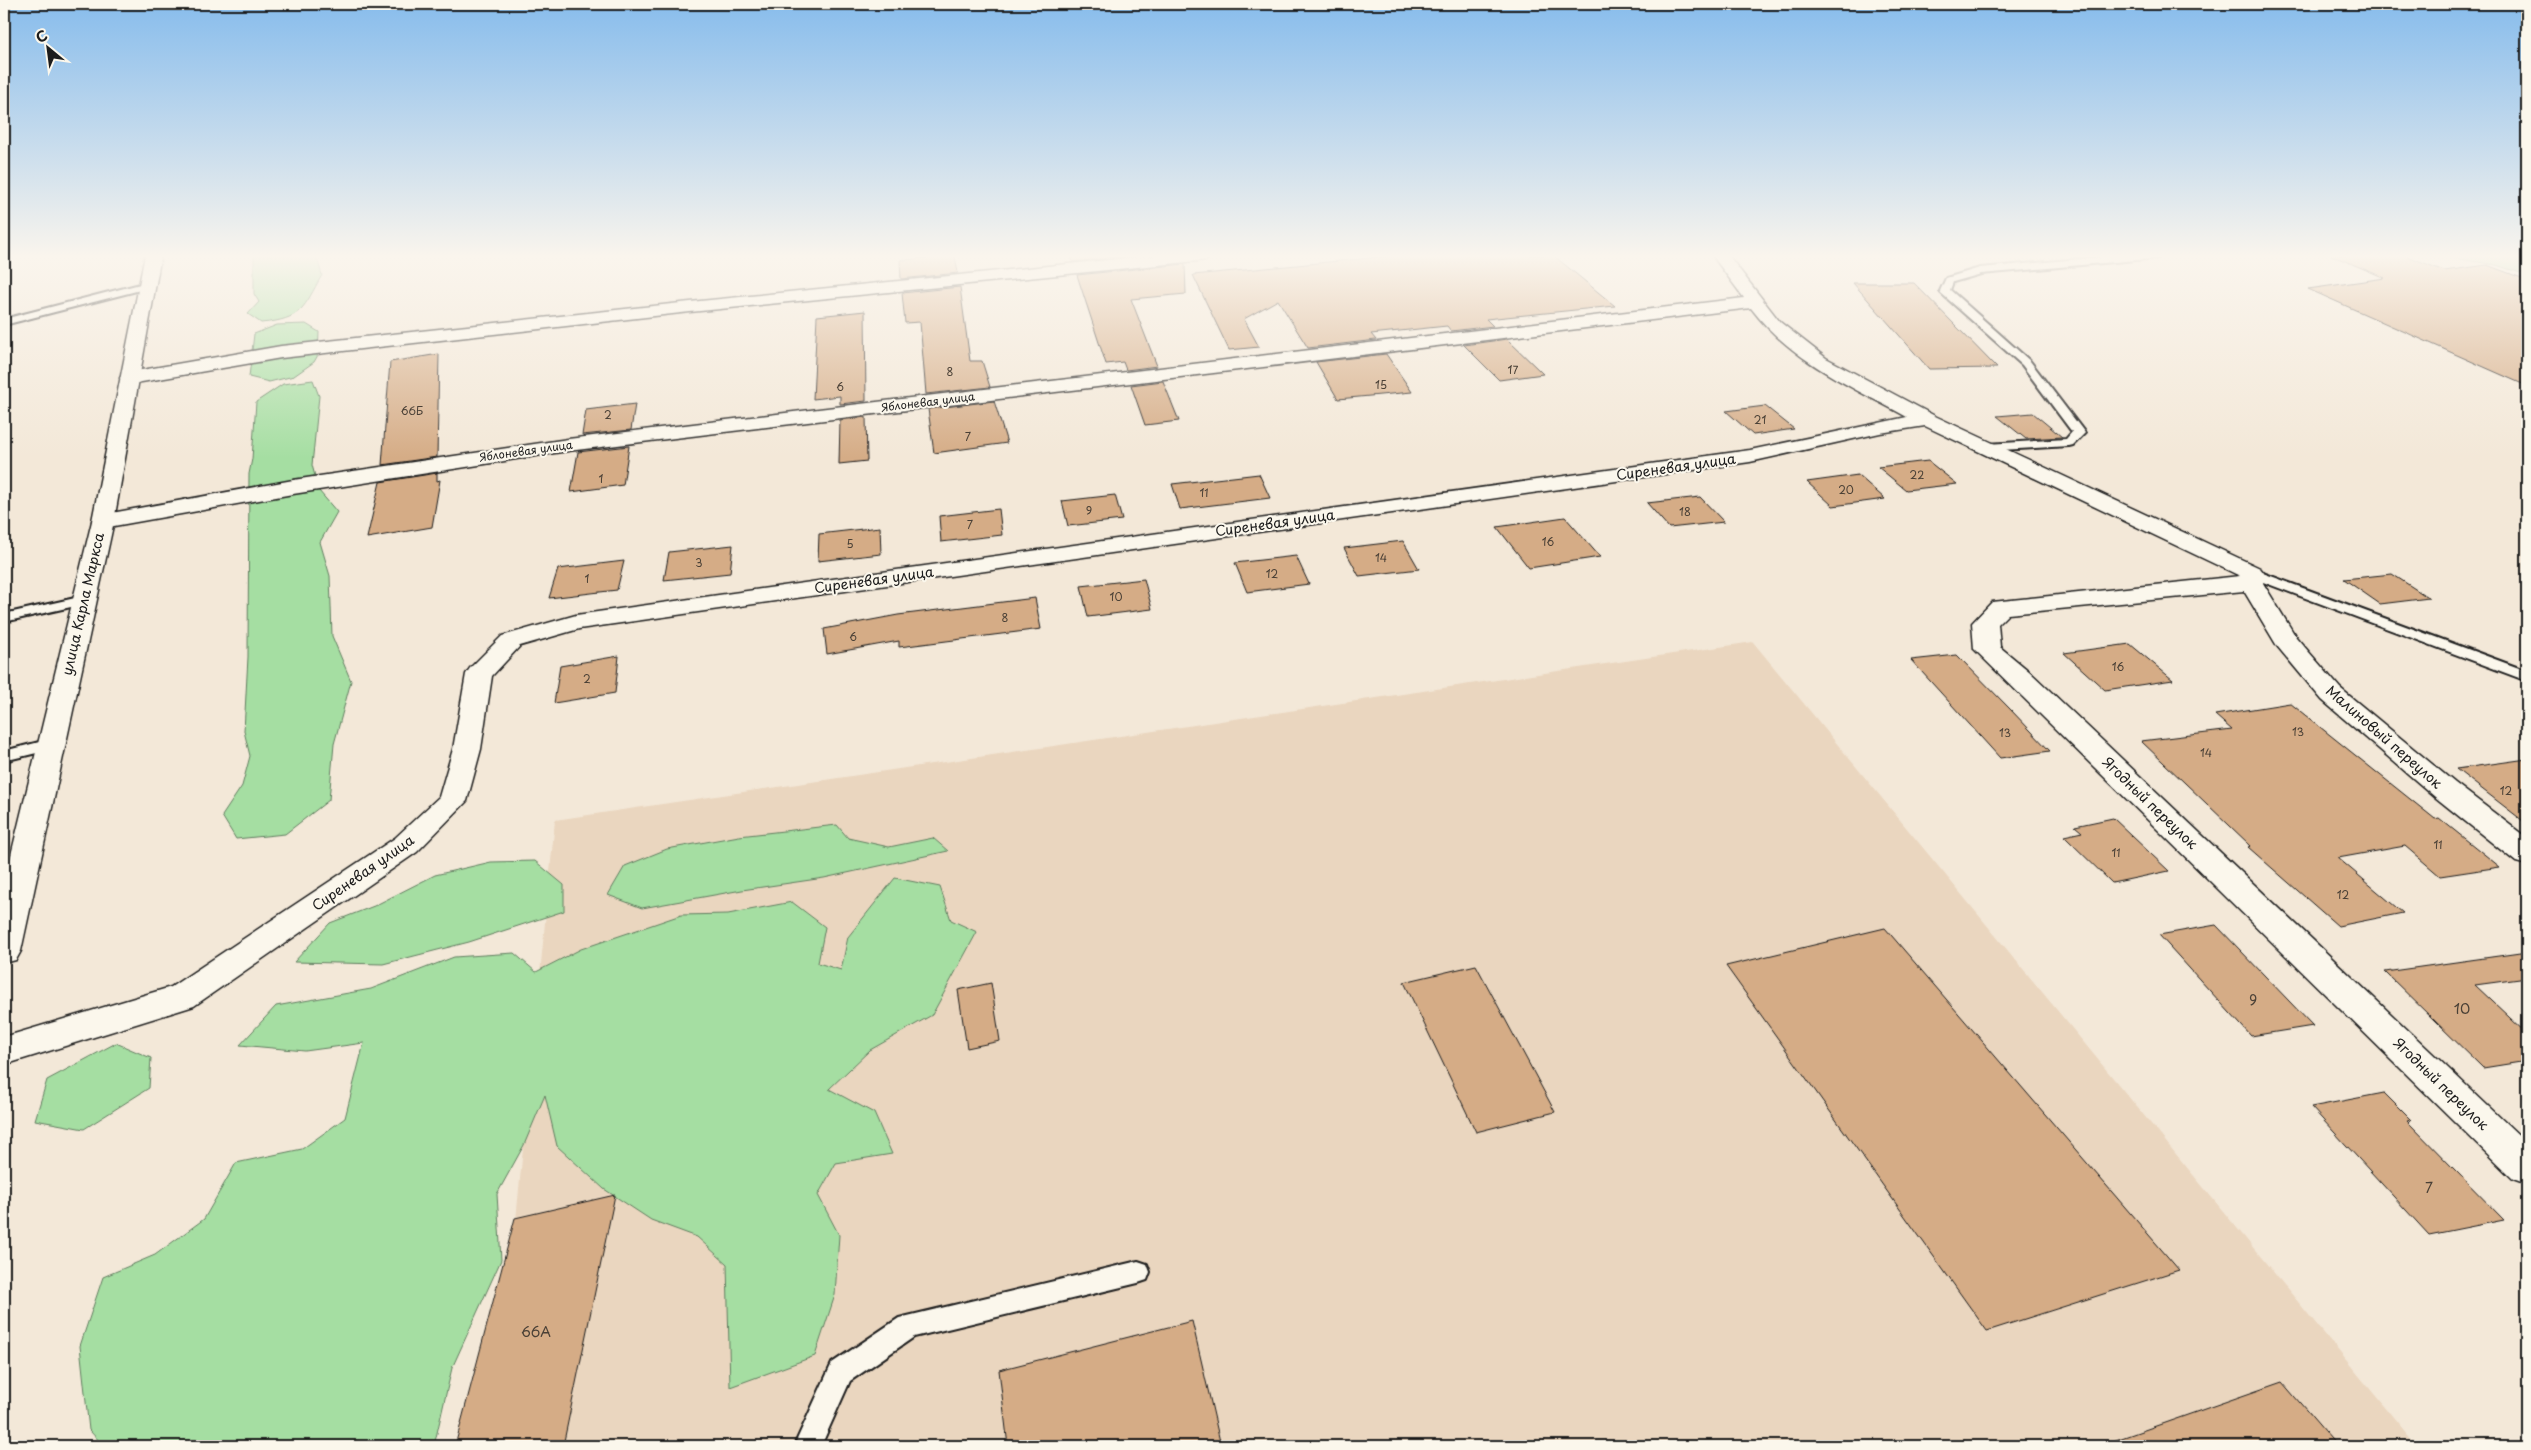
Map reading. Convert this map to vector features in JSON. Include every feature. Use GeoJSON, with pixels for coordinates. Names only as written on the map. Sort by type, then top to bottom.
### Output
{"type":"FeatureCollection","features":[{"type":"Feature","properties":{"kind":"street","name":"улица Карла Маркса"},"geometry":{"type":"LineString","coordinates":[[4,951],[103,521],[141,323]]}},
{"type":"Feature","properties":{"kind":"street"},"geometry":{"type":"LineString","coordinates":[[130,378],[281,352],[547,323]]}},
{"type":"Feature","properties":{"kind":"street","name":"Яблоневая улица"},"geometry":{"type":"LineString","coordinates":[[103,521],[293,486],[568,445],[1584,323]]}},
{"type":"Feature","properties":{"kind":"street"},"geometry":{"type":"LineString","coordinates":[[1772,323],[1819,362],[1928,420],[2252,578]]}},
{"type":"Feature","properties":{"kind":"street","name":"Сиреневая улица"},"geometry":{"type":"LineString","coordinates":[[4,1051],[182,998],[406,845],[452,802],[467,749],[478,674],[511,642],[576,622],[1750,456],[1880,427],[1928,420]]}},
{"type":"Feature","properties":{"kind":"street","name":"Малиновый переулок"},"geometry":{"type":"LineString","coordinates":[[2252,578],[2286,641],[2331,694],[2445,790],[2527,854]]}},
{"type":"Feature","properties":{"kind":"street","name":"Ягодный переулок"},"geometry":{"type":"LineString","coordinates":[[2252,578],[2001,607],[1985,622],[1986,649],[2034,691],[2527,1167]]}},
{"type":"Feature","properties":{"kind":"lane"},"geometry":{"type":"LineString","coordinates":[[1981,323],[2026,363],[2078,433],[2069,442],[1987,448]]}},
{"type":"Feature","properties":{"kind":"lane"},"geometry":{"type":"LineString","coordinates":[[2252,578],[2527,676]]}},
{"type":"Feature","properties":{"kind":"lane"},"geometry":{"type":"LineString","coordinates":[[4,618],[84,600]]}},
{"type":"Feature","properties":{"kind":"lane"},"geometry":{"type":"LineString","coordinates":[[4,756],[51,744]]}},
{"type":"Feature","properties":{"kind":"lane"},"geometry":{"type":"LineString","coordinates":[[807,1446],[841,1372],[908,1326],[1138,1272]]}},
{"type":"Feature","properties":{"kind":"shaded area"},"geometry":{"type":"Polygon","coordinates":[[[1753,642],[2417,1446],[494,1446],[555,820],[1753,642]]]}},
{"type":"Feature","properties":{"kind":"green space"},"geometry":{"type":"Polygon","coordinates":[[[306,324],[319,332],[318,355],[314,362],[294,376],[269,382],[249,377],[254,334],[277,325],[306,324]]]}},
{"type":"Feature","properties":{"kind":"green space"},"geometry":{"type":"Polygon","coordinates":[[[313,380],[319,396],[312,465],[319,491],[337,512],[320,542],[330,576],[332,636],[351,681],[334,744],[329,800],[285,834],[236,839],[222,816],[242,786],[250,756],[244,731],[248,657],[249,474],[252,459],[256,402],[283,384],[313,380]]]}},
{"type":"Feature","properties":{"kind":"green space"},"geometry":{"type":"Polygon","coordinates":[[[837,825],[848,838],[889,847],[933,838],[948,851],[824,878],[642,908],[608,895],[625,866],[667,849],[739,836],[837,825]]]}},
{"type":"Feature","properties":{"kind":"green space"},"geometry":{"type":"Polygon","coordinates":[[[535,861],[564,885],[564,911],[469,942],[383,964],[294,962],[330,923],[374,906],[435,875],[491,862],[535,861]]]}},
{"type":"Feature","properties":{"kind":"green space"},"geometry":{"type":"Polygon","coordinates":[[[895,878],[940,887],[951,920],[977,932],[932,1015],[870,1050],[829,1089],[874,1113],[892,1154],[836,1163],[818,1195],[839,1235],[835,1295],[815,1356],[730,1387],[727,1264],[697,1237],[651,1220],[604,1189],[557,1146],[545,1095],[524,1145],[497,1194],[501,1260],[452,1368],[434,1446],[104,1446],[89,1430],[80,1346],[103,1277],[155,1255],[204,1219],[236,1163],[302,1149],[345,1118],[364,1043],[305,1051],[240,1045],[276,1006],[371,989],[454,957],[514,953],[536,972],[581,949],[681,915],[728,914],[792,902],[825,927],[818,963],[841,970],[848,937],[895,878]]]}},
{"type":"Feature","properties":{"kind":"green space"},"geometry":{"type":"Polygon","coordinates":[[[116,1043],[151,1058],[149,1088],[84,1129],[35,1120],[47,1080],[116,1043]]]}},
{"type":"Feature","properties":{"kind":"building"},"geometry":{"type":"Polygon","coordinates":[[[817,323],[865,323],[866,401],[840,404],[840,396],[813,399],[817,323]]]}},
{"type":"Feature","properties":{"kind":"building"},"geometry":{"type":"Polygon","coordinates":[[[920,323],[965,323],[970,361],[982,361],[990,387],[926,394],[920,323]]]}},
{"type":"Feature","properties":{"kind":"building"},"geometry":{"type":"Polygon","coordinates":[[[1093,323],[1140,323],[1157,366],[1126,370],[1123,362],[1106,364],[1093,323]]]}},
{"type":"Feature","properties":{"kind":"building"},"geometry":{"type":"Polygon","coordinates":[[[1216,323],[1246,323],[1259,347],[1229,350],[1216,323]]]}},
{"type":"Feature","properties":{"kind":"building"},"geometry":{"type":"Polygon","coordinates":[[[1292,323],[1490,323],[1493,326],[1451,331],[1447,326],[1371,334],[1376,340],[1308,348],[1292,323]]]}},
{"type":"Feature","properties":{"kind":"building"},"geometry":{"type":"Polygon","coordinates":[[[1888,323],[1953,323],[1997,368],[1929,369],[1888,323]]]}},
{"type":"Feature","properties":{"kind":"building"},"geometry":{"type":"Polygon","coordinates":[[[2384,323],[2527,323],[2527,386],[2384,323]]]}},
{"type":"Feature","properties":{"kind":"building"},"geometry":{"type":"Polygon","coordinates":[[[1507,339],[1543,374],[1499,380],[1464,345],[1507,339]]]}},
{"type":"Feature","properties":{"kind":"building"},"geometry":{"type":"Polygon","coordinates":[[[439,354],[437,457],[382,465],[390,362],[439,354]]]}},
{"type":"Feature","properties":{"kind":"building"},"geometry":{"type":"Polygon","coordinates":[[[1386,354],[1412,392],[1338,399],[1316,362],[1386,354]]]}},
{"type":"Feature","properties":{"kind":"building"},"geometry":{"type":"Polygon","coordinates":[[[1163,381],[1179,421],[1145,425],[1131,385],[1163,381]]]}},
{"type":"Feature","properties":{"kind":"building"},"geometry":{"type":"Polygon","coordinates":[[[994,401],[1007,443],[934,453],[928,409],[994,401]]]}},
{"type":"Feature","properties":{"kind":"building"},"geometry":{"type":"Polygon","coordinates":[[[635,404],[631,430],[582,435],[586,410],[635,404]]]}},
{"type":"Feature","properties":{"kind":"building"},"geometry":{"type":"Polygon","coordinates":[[[1765,406],[1794,429],[1753,435],[1726,411],[1765,406]]]}},
{"type":"Feature","properties":{"kind":"building"},"geometry":{"type":"Polygon","coordinates":[[[2033,413],[2062,437],[2026,439],[1997,416],[2033,413]]]}},
{"type":"Feature","properties":{"kind":"building"},"geometry":{"type":"Polygon","coordinates":[[[866,417],[867,461],[839,464],[840,420],[866,417]]]}},
{"type":"Feature","properties":{"kind":"building"},"geometry":{"type":"Polygon","coordinates":[[[629,446],[623,485],[571,492],[578,452],[629,446]]]}},
{"type":"Feature","properties":{"kind":"building"},"geometry":{"type":"Polygon","coordinates":[[[1928,461],[1957,484],[1906,490],[1878,467],[1928,461]]]}},
{"type":"Feature","properties":{"kind":"building"},"geometry":{"type":"Polygon","coordinates":[[[437,473],[437,481],[440,480],[432,527],[367,538],[380,482],[437,473]]]}},
{"type":"Feature","properties":{"kind":"building"},"geometry":{"type":"Polygon","coordinates":[[[1259,474],[1270,498],[1180,509],[1172,484],[1259,474]]]}},
{"type":"Feature","properties":{"kind":"building"},"geometry":{"type":"Polygon","coordinates":[[[1858,475],[1885,499],[1833,506],[1807,482],[1858,475]]]}},
{"type":"Feature","properties":{"kind":"building"},"geometry":{"type":"Polygon","coordinates":[[[1115,495],[1122,520],[1068,526],[1062,501],[1115,495]]]}},
{"type":"Feature","properties":{"kind":"building"},"geometry":{"type":"Polygon","coordinates":[[[1700,497],[1724,522],[1669,528],[1647,503],[1700,497]]]}},
{"type":"Feature","properties":{"kind":"building"},"geometry":{"type":"Polygon","coordinates":[[[999,509],[1002,535],[941,542],[939,516],[999,509]]]}},
{"type":"Feature","properties":{"kind":"building"},"geometry":{"type":"Polygon","coordinates":[[[1565,517],[1600,557],[1529,568],[1497,527],[1565,517]]]}},
{"type":"Feature","properties":{"kind":"building"},"geometry":{"type":"Polygon","coordinates":[[[880,527],[881,554],[818,561],[819,534],[880,527]]]}},
{"type":"Feature","properties":{"kind":"building"},"geometry":{"type":"Polygon","coordinates":[[[1403,541],[1419,569],[1359,576],[1344,548],[1403,541]]]}},
{"type":"Feature","properties":{"kind":"building"},"geometry":{"type":"Polygon","coordinates":[[[733,545],[730,573],[664,580],[669,552],[733,545]]]}},
{"type":"Feature","properties":{"kind":"building"},"geometry":{"type":"Polygon","coordinates":[[[1296,556],[1309,584],[1247,592],[1235,563],[1296,556]]]}},
{"type":"Feature","properties":{"kind":"building"},"geometry":{"type":"Polygon","coordinates":[[[624,561],[617,590],[549,598],[558,569],[624,561]]]}},
{"type":"Feature","properties":{"kind":"building"},"geometry":{"type":"Polygon","coordinates":[[[2392,574],[2429,598],[2380,604],[2344,579],[2392,574]]]}},
{"type":"Feature","properties":{"kind":"building"},"geometry":{"type":"Polygon","coordinates":[[[1144,579],[1152,609],[1088,617],[1081,586],[1144,579]]]}},
{"type":"Feature","properties":{"kind":"building"},"geometry":{"type":"Polygon","coordinates":[[[1035,598],[1041,629],[899,647],[899,641],[827,654],[824,629],[898,615],[1035,598]]]}},
{"type":"Feature","properties":{"kind":"building"},"geometry":{"type":"Polygon","coordinates":[[[2130,644],[2173,680],[2105,690],[2064,653],[2130,644]]]}},
{"type":"Feature","properties":{"kind":"building"},"geometry":{"type":"Polygon","coordinates":[[[1957,655],[2050,751],[2000,758],[1911,660],[1957,655]]]}},
{"type":"Feature","properties":{"kind":"building"},"geometry":{"type":"Polygon","coordinates":[[[619,656],[615,693],[554,703],[560,666],[619,656]]]}},
{"type":"Feature","properties":{"kind":"building"},"geometry":{"type":"Polygon","coordinates":[[[2290,703],[2435,819],[2439,818],[2500,867],[2440,876],[2405,846],[2338,858],[2403,913],[2338,926],[2248,847],[2251,846],[2141,741],[2232,730],[2215,715],[2290,703]]]}},
{"type":"Feature","properties":{"kind":"building"},"geometry":{"type":"Polygon","coordinates":[[[2527,759],[2527,824],[2456,769],[2527,759]]]}},
{"type":"Feature","properties":{"kind":"building"},"geometry":{"type":"Polygon","coordinates":[[[2113,818],[2169,871],[2112,883],[2064,836],[2082,832],[2075,826],[2113,818]]]}},
{"type":"Feature","properties":{"kind":"building"},"geometry":{"type":"Polygon","coordinates":[[[2216,925],[2313,1026],[2251,1036],[2159,935],[2216,925]]]}},
{"type":"Feature","properties":{"kind":"building"},"geometry":{"type":"Polygon","coordinates":[[[1885,928],[2179,1270],[1987,1331],[1726,966],[1885,928]]]}},
{"type":"Feature","properties":{"kind":"building"},"geometry":{"type":"Polygon","coordinates":[[[2527,952],[2527,978],[2475,985],[2527,1034],[2527,1061],[2483,1068],[2385,972],[2527,952]]]}},
{"type":"Feature","properties":{"kind":"building"},"geometry":{"type":"Polygon","coordinates":[[[1476,965],[1555,1112],[1476,1132],[1404,982],[1476,965]]]}},
{"type":"Feature","properties":{"kind":"building"},"geometry":{"type":"Polygon","coordinates":[[[991,983],[1000,1041],[967,1048],[958,990],[991,983]]]}},
{"type":"Feature","properties":{"kind":"building"},"geometry":{"type":"Polygon","coordinates":[[[2384,1093],[2411,1120],[2407,1121],[2504,1220],[2429,1235],[2311,1107],[2384,1093]]]}},
{"type":"Feature","properties":{"kind":"building"},"geometry":{"type":"Polygon","coordinates":[[[615,1195],[563,1446],[455,1446],[515,1218],[615,1195]]]}},
{"type":"Feature","properties":{"kind":"building"},"geometry":{"type":"Polygon","coordinates":[[[1192,1321],[1221,1446],[1008,1446],[999,1370],[1192,1321]]]}},
{"type":"Feature","properties":{"kind":"building"},"geometry":{"type":"Polygon","coordinates":[[[2282,1382],[2337,1446],[2111,1446],[2110,1442],[2282,1382]]]}}]}
